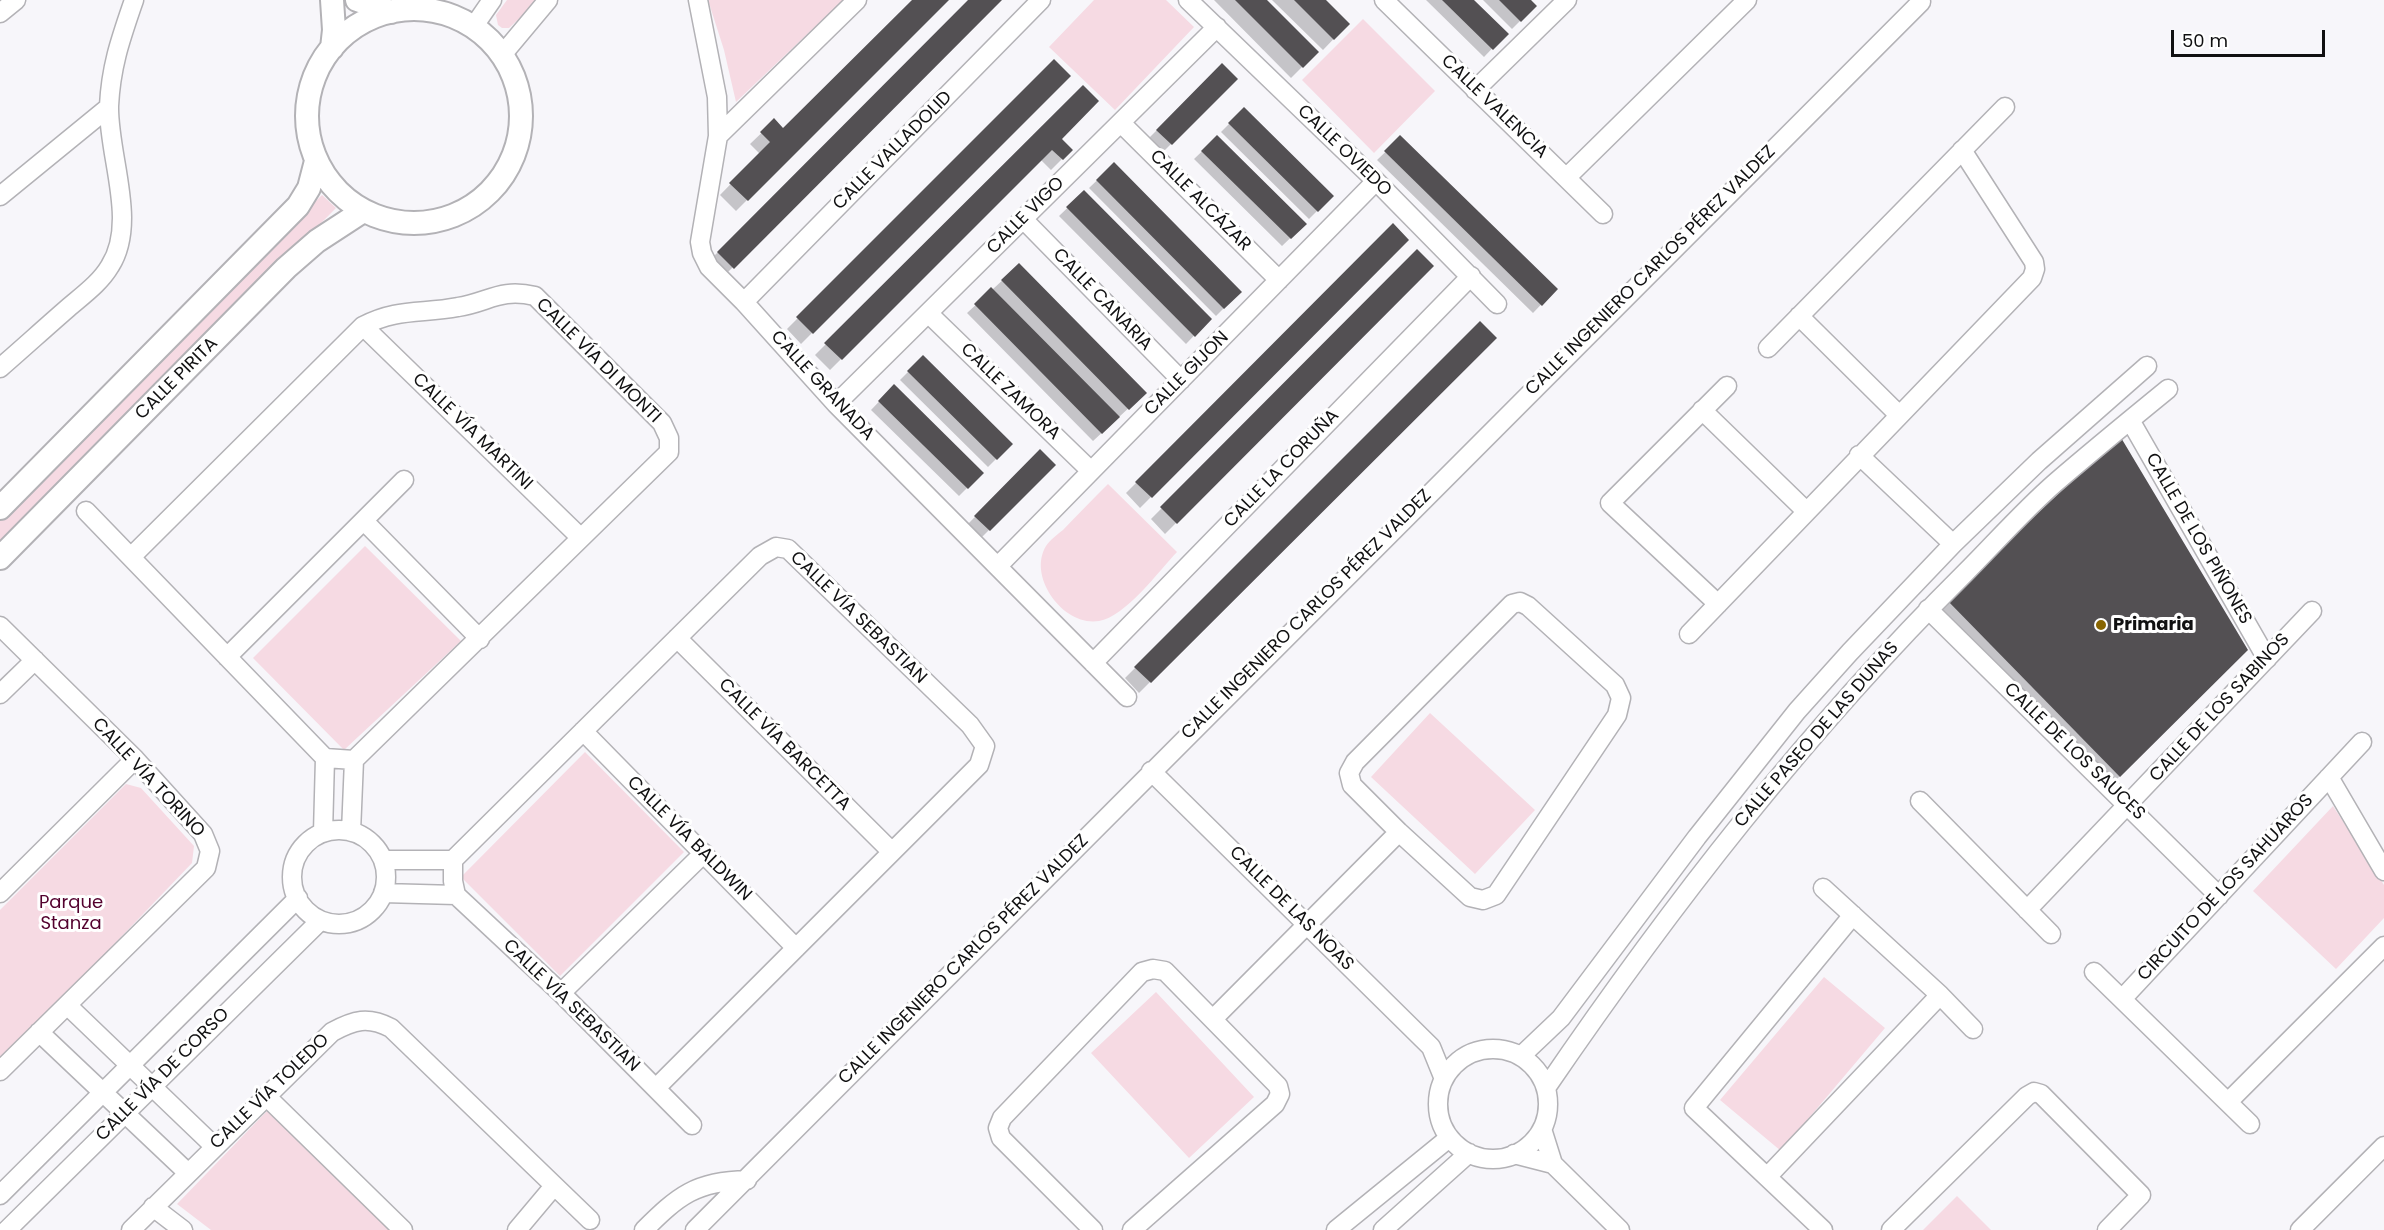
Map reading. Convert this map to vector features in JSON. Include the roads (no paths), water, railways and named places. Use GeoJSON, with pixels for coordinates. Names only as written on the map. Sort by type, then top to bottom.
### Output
{"type":"FeatureCollection","features":[{"type":"Feature","properties":{"kind":"street"},"geometry":{"type":"LineString","coordinates":[[0,13],[16,0]]}},
{"type":"Feature","properties":{"kind":"street"},"geometry":{"type":"LineString","coordinates":[[0,368],[94,285],[110,266],[119,246],[123,226],[122,206],[113,156],[109,107],[113,62],[134,0]]}},
{"type":"Feature","properties":{"kind":"street"},"geometry":{"type":"LineString","coordinates":[[332,0],[334,30],[332,48]]}},
{"type":"Feature","properties":{"kind":"street"},"geometry":{"type":"LineString","coordinates":[[357,0],[391,12]]}},
{"type":"Feature","properties":{"kind":"street"},"geometry":{"type":"LineString","coordinates":[[474,27],[492,0]]}},
{"type":"Feature","properties":{"kind":"street"},"geometry":{"type":"LineString","coordinates":[[502,55],[548,0]]}},
{"type":"Feature","properties":{"kind":"street","name":"CALLE GRANADA"},"geometry":{"type":"LineString","coordinates":[[698,0],[717,97],[718,136],[700,242],[702,254],[709,267],[744,302],[836,404],[1127,697]]}},
{"type":"Feature","properties":{"kind":"street"},"geometry":{"type":"LineString","coordinates":[[718,136],[857,0]]}},
{"type":"Feature","properties":{"kind":"street","name":"CALLE VALLADOLID"},"geometry":{"type":"LineString","coordinates":[[744,302],[1041,0]]}},
{"type":"Feature","properties":{"kind":"street","name":"CALLE OVIEDO"},"geometry":{"type":"LineString","coordinates":[[1188,0],[1376,181],[1497,304]]}},
{"type":"Feature","properties":{"kind":"street","name":"CALLE VALENCIA"},"geometry":{"type":"LineString","coordinates":[[1384,0],[1603,214]]}},
{"type":"Feature","properties":{"kind":"street"},"geometry":{"type":"LineString","coordinates":[[1475,90],[1567,0]]}},
{"type":"Feature","properties":{"kind":"street"},"geometry":{"type":"LineString","coordinates":[[1566,178],[1747,0]]}},
{"type":"Feature","properties":{"kind":"street","name":"CALLE INGENIERO CARLOS PÉREZ VALDEZ"},"geometry":{"type":"LineString","coordinates":[[695,1230],[1921,2]]}},
{"type":"Feature","properties":{"kind":"street"},"geometry":{"type":"LineString","coordinates":[[412,9],[434,10],[454,16],[474,27],[489,39],[502,55],[517,87],[521,122],[513,157],[494,187],[466,209],[433,222],[397,222],[363,211],[336,190],[316,161],[309,138],[307,114],[310,90],[318,68],[332,48],[358,25],[391,12],[412,9]]}},
{"type":"Feature","properties":{"kind":"street","name":"CALLE VIGO"},"geometry":{"type":"LineString","coordinates":[[836,404],[1217,27]]}},
{"type":"Feature","properties":{"kind":"street"},"geometry":{"type":"LineString","coordinates":[[0,195],[109,107]]}},
{"type":"Feature","properties":{"kind":"street"},"geometry":{"type":"LineString","coordinates":[[1768,348],[2005,107]]}},
{"type":"Feature","properties":{"kind":"street","name":"CALLE ALCÁZAR"},"geometry":{"type":"LineString","coordinates":[[1121,123],[1279,280]]}},
{"type":"Feature","properties":{"kind":"street"},"geometry":{"type":"LineString","coordinates":[[1689,634],[2032,278],[2035,269],[2034,262],[1962,150]]}},
{"type":"Feature","properties":{"kind":"street","name":"CALLE PIRITA"},"geometry":{"type":"LineString","coordinates":[[0,508],[298,206],[309,188],[316,161]]}},
{"type":"Feature","properties":{"kind":"street","name":"CALLE GIJON"},"geometry":{"type":"LineString","coordinates":[[998,566],[1376,181]]}},
{"type":"Feature","properties":{"kind":"street","name":"CALLE PIRITA"},"geometry":{"type":"LineString","coordinates":[[0,558],[286,268],[317,241],[363,211]]}},
{"type":"Feature","properties":{"kind":"street","name":"CALLE CANARIA"},"geometry":{"type":"LineString","coordinates":[[1023,219],[1181,380]]}},
{"type":"Feature","properties":{"kind":"street","name":"CALLE LA CORUÑA"},"geometry":{"type":"LineString","coordinates":[[1093,663],[1471,276]]}},
{"type":"Feature","properties":{"kind":"street","name":"CALLE VÍA DI MONTI"},"geometry":{"type":"LineString","coordinates":[[131,557],[363,327],[379,318],[396,313],[459,307],[500,294],[518,292],[535,296],[662,423],[669,438],[669,452],[354,760]]}},
{"type":"Feature","properties":{"kind":"street","name":"CALLE ZAMORA"},"geometry":{"type":"LineString","coordinates":[[928,313],[1091,471]]}},
{"type":"Feature","properties":{"kind":"street"},"geometry":{"type":"LineString","coordinates":[[1799,316],[1899,415]]}},
{"type":"Feature","properties":{"kind":"street","name":"CALLE VÍA MARTINI"},"geometry":{"type":"LineString","coordinates":[[363,327],[581,538]]}},
{"type":"Feature","properties":{"kind":"street","name":"CALLE PASEO DE LAS DUNAS"},"geometry":{"type":"LineString","coordinates":[[1521,1056],[1562,1018],[1711,819],[1797,711],[1850,652],[1953,544],[2039,460],[2147,366]]}},
{"type":"Feature","properties":{"kind":"street"},"geometry":{"type":"LineString","coordinates":[[1718,603],[1610,503],[1727,386]]}},
{"type":"Feature","properties":{"kind":"street","name":"CALLE PASEO DE LAS DUNAS"},"geometry":{"type":"LineString","coordinates":[[1546,1088],[1668,915],[1771,786],[1871,670],[1928,609],[2054,484],[2168,389]]}},
{"type":"Feature","properties":{"kind":"street"},"geometry":{"type":"LineString","coordinates":[[1702,411],[1806,511]]}},
{"type":"Feature","properties":{"kind":"street","name":"CALLE DE LOS PIÑONES"},"geometry":{"type":"LineString","coordinates":[[2130,420],[2267,659]]}},
{"type":"Feature","properties":{"kind":"street"},"geometry":{"type":"LineString","coordinates":[[1859,455],[1953,544]]}},
{"type":"Feature","properties":{"kind":"street"},"geometry":{"type":"LineString","coordinates":[[2039,460],[2054,484]]}},
{"type":"Feature","properties":{"kind":"street"},"geometry":{"type":"LineString","coordinates":[[227,657],[404,480]]}},
{"type":"Feature","properties":{"kind":"street"},"geometry":{"type":"LineString","coordinates":[[87,511],[325,758],[354,760],[351,832]]}},
{"type":"Feature","properties":{"kind":"street"},"geometry":{"type":"LineString","coordinates":[[364,521],[480,639]]}},
{"type":"Feature","properties":{"kind":"street","name":"CALLE VÍA SEBASTIAN"},"geometry":{"type":"LineString","coordinates":[[453,860],[760,556],[776,547],[788,549],[970,725],[985,746],[980,765],[656,1088]]}},
{"type":"Feature","properties":{"kind":"street"},"geometry":{"type":"LineString","coordinates":[[1520,602],[1528,606],[1615,685],[1621,698],[1617,715],[1496,895],[1483,900],[1470,897],[1399,832],[1352,784],[1349,773],[1355,762],[1512,604],[1520,602]]}},
{"type":"Feature","properties":{"kind":"street","name":"CALLE DE LOS SAUCES"},"geometry":{"type":"LineString","coordinates":[[1928,609],[2219,897]]}},
{"type":"Feature","properties":{"kind":"street","name":"CALLE DE LOS SABINOS"},"geometry":{"type":"LineString","coordinates":[[2027,910],[2312,611]]}},
{"type":"Feature","properties":{"kind":"street","name":"CALLE VÍA TORINO"},"geometry":{"type":"LineString","coordinates":[[0,626],[135,759],[203,834],[210,851],[206,868],[0,1071]]}},
{"type":"Feature","properties":{"kind":"street","name":"CALLE VÍA BARCETTA"},"geometry":{"type":"LineString","coordinates":[[677,638],[892,852]]}},
{"type":"Feature","properties":{"kind":"street"},"geometry":{"type":"LineString","coordinates":[[1850,652],[1871,670]]}},
{"type":"Feature","properties":{"kind":"street"},"geometry":{"type":"LineString","coordinates":[[0,694],[35,660]]}},
{"type":"Feature","properties":{"kind":"street","name":"CALLE VÍA BALDWIN"},"geometry":{"type":"LineString","coordinates":[[583,731],[796,948]]}},
{"type":"Feature","properties":{"kind":"street","name":"CIRCUITO DE LOS SAHUAROS"},"geometry":{"type":"LineString","coordinates":[[2122,999],[2362,742]]}},
{"type":"Feature","properties":{"kind":"street"},"geometry":{"type":"LineString","coordinates":[[323,833],[325,758]]}},
{"type":"Feature","properties":{"kind":"street"},"geometry":{"type":"LineString","coordinates":[[0,893],[135,759]]}},
{"type":"Feature","properties":{"kind":"street","name":"CALLE DE LAS NOAS"},"geometry":{"type":"LineString","coordinates":[[1151,771],[1431,1047],[1444,1079]]}},
{"type":"Feature","properties":{"kind":"street","name":"CIRCUITO DE LOS SAHUAROS"},"geometry":{"type":"LineString","coordinates":[[2329,777],[2384,871]]}},
{"type":"Feature","properties":{"kind":"street"},"geometry":{"type":"LineString","coordinates":[[1920,801],[2051,934]]}},
{"type":"Feature","properties":{"kind":"street"},"geometry":{"type":"LineString","coordinates":[[337,830],[351,832],[365,838],[376,847],[384,860],[386,873],[383,893],[368,915],[352,922],[334,924],[320,921],[308,912],[298,898],[292,879],[294,864],[310,840],[323,833],[337,830]]}},
{"type":"Feature","properties":{"kind":"street"},"geometry":{"type":"LineString","coordinates":[[1213,1019],[1399,832]]}},
{"type":"Feature","properties":{"kind":"street"},"geometry":{"type":"LineString","coordinates":[[561,993],[704,854]]}},
{"type":"Feature","properties":{"kind":"street"},"geometry":{"type":"LineString","coordinates":[[383,893],[456,896],[453,860],[384,860]]}},
{"type":"Feature","properties":{"kind":"street"},"geometry":{"type":"LineString","coordinates":[[1823,888],[1940,995],[1973,1029]]}},
{"type":"Feature","properties":{"kind":"street","name":"CALLE VÍA SEBASTIAN"},"geometry":{"type":"LineString","coordinates":[[456,896],[561,993],[692,1125]]}},
{"type":"Feature","properties":{"kind":"street","name":"CALLE VÍA DE CORSO"},"geometry":{"type":"LineString","coordinates":[[0,1195],[298,898]]}},
{"type":"Feature","properties":{"kind":"street"},"geometry":{"type":"LineString","coordinates":[[1812,1226],[1767,1177],[1694,1108],[1853,915]]}},
{"type":"Feature","properties":{"kind":"street","name":"CALLE VÍA DE CORSO"},"geometry":{"type":"LineString","coordinates":[[7,1230],[320,921]]}},
{"type":"Feature","properties":{"kind":"street"},"geometry":{"type":"LineString","coordinates":[[2228,1102],[2384,945]]}},
{"type":"Feature","properties":{"kind":"street"},"geometry":{"type":"LineString","coordinates":[[1093,1230],[1001,1138],[998,1128],[1002,1118],[1142,972],[1153,969],[1165,971],[1278,1086],[1280,1094],[1275,1104],[1132,1230]]}},
{"type":"Feature","properties":{"kind":"street"},"geometry":{"type":"LineString","coordinates":[[2094,972],[2250,1124]]}},
{"type":"Feature","properties":{"kind":"street"},"geometry":{"type":"LineString","coordinates":[[1767,1177],[1940,995]]}},
{"type":"Feature","properties":{"kind":"street"},"geometry":{"type":"LineString","coordinates":[[67,1005],[214,1146]]}},
{"type":"Feature","properties":{"kind":"street","name":"CALLE VÍA TOLEDO"},"geometry":{"type":"LineString","coordinates":[[131,1230],[332,1032],[354,1022],[378,1021],[391,1028],[590,1220]]}},
{"type":"Feature","properties":{"kind":"street"},"geometry":{"type":"LineString","coordinates":[[39,1032],[188,1173]]}},
{"type":"Feature","properties":{"kind":"street","name":"CALLE DE LAS NOAS"},"geometry":{"type":"LineString","coordinates":[[1431,1047],[1465,1057]]}},
{"type":"Feature","properties":{"kind":"street"},"geometry":{"type":"LineString","coordinates":[[1514,1154],[1534,1140],[1542,1129],[1548,1102],[1546,1088],[1536,1070],[1521,1056],[1493,1049],[1479,1051],[1465,1057],[1444,1079],[1439,1094],[1438,1109],[1442,1125],[1449,1138],[1468,1153],[1491,1158],[1514,1154],[1553,1164]]}},
{"type":"Feature","properties":{"kind":"street"},"geometry":{"type":"LineString","coordinates":[[1891,1230],[2026,1096],[2034,1092],[2041,1094],[2141,1195],[2107,1230]]}},
{"type":"Feature","properties":{"kind":"street"},"geometry":{"type":"LineString","coordinates":[[267,1097],[403,1230]]}},
{"type":"Feature","properties":{"kind":"street"},"geometry":{"type":"LineString","coordinates":[[1542,1129],[1553,1164],[1620,1230]]}},
{"type":"Feature","properties":{"kind":"street"},"geometry":{"type":"LineString","coordinates":[[1336,1230],[1449,1138]]}},
{"type":"Feature","properties":{"kind":"street"},"geometry":{"type":"LineString","coordinates":[[2300,1230],[2384,1146]]}},
{"type":"Feature","properties":{"kind":"street"},"geometry":{"type":"LineString","coordinates":[[1383,1230],[1468,1153]]}},
{"type":"Feature","properties":{"kind":"street"},"geometry":{"type":"LineString","coordinates":[[644,1230],[679,1197],[701,1186],[723,1180],[747,1180]]}},
{"type":"Feature","properties":{"kind":"street"},"geometry":{"type":"LineString","coordinates":[[517,1230],[554,1186]]}},
{"type":"Feature","properties":{"kind":"street"},"geometry":{"type":"LineString","coordinates":[[153,1207],[183,1230]]}},
{"type":"Feature","properties":{"kind":"place","name":"Primaria"},"geometry":{"type":"Point","coordinates":[2101,625]}},
{"type":"Feature","properties":{"kind":"park label","name":"Parque Stanza"},"geometry":{"type":"Point","coordinates":[71,913]}}]}
